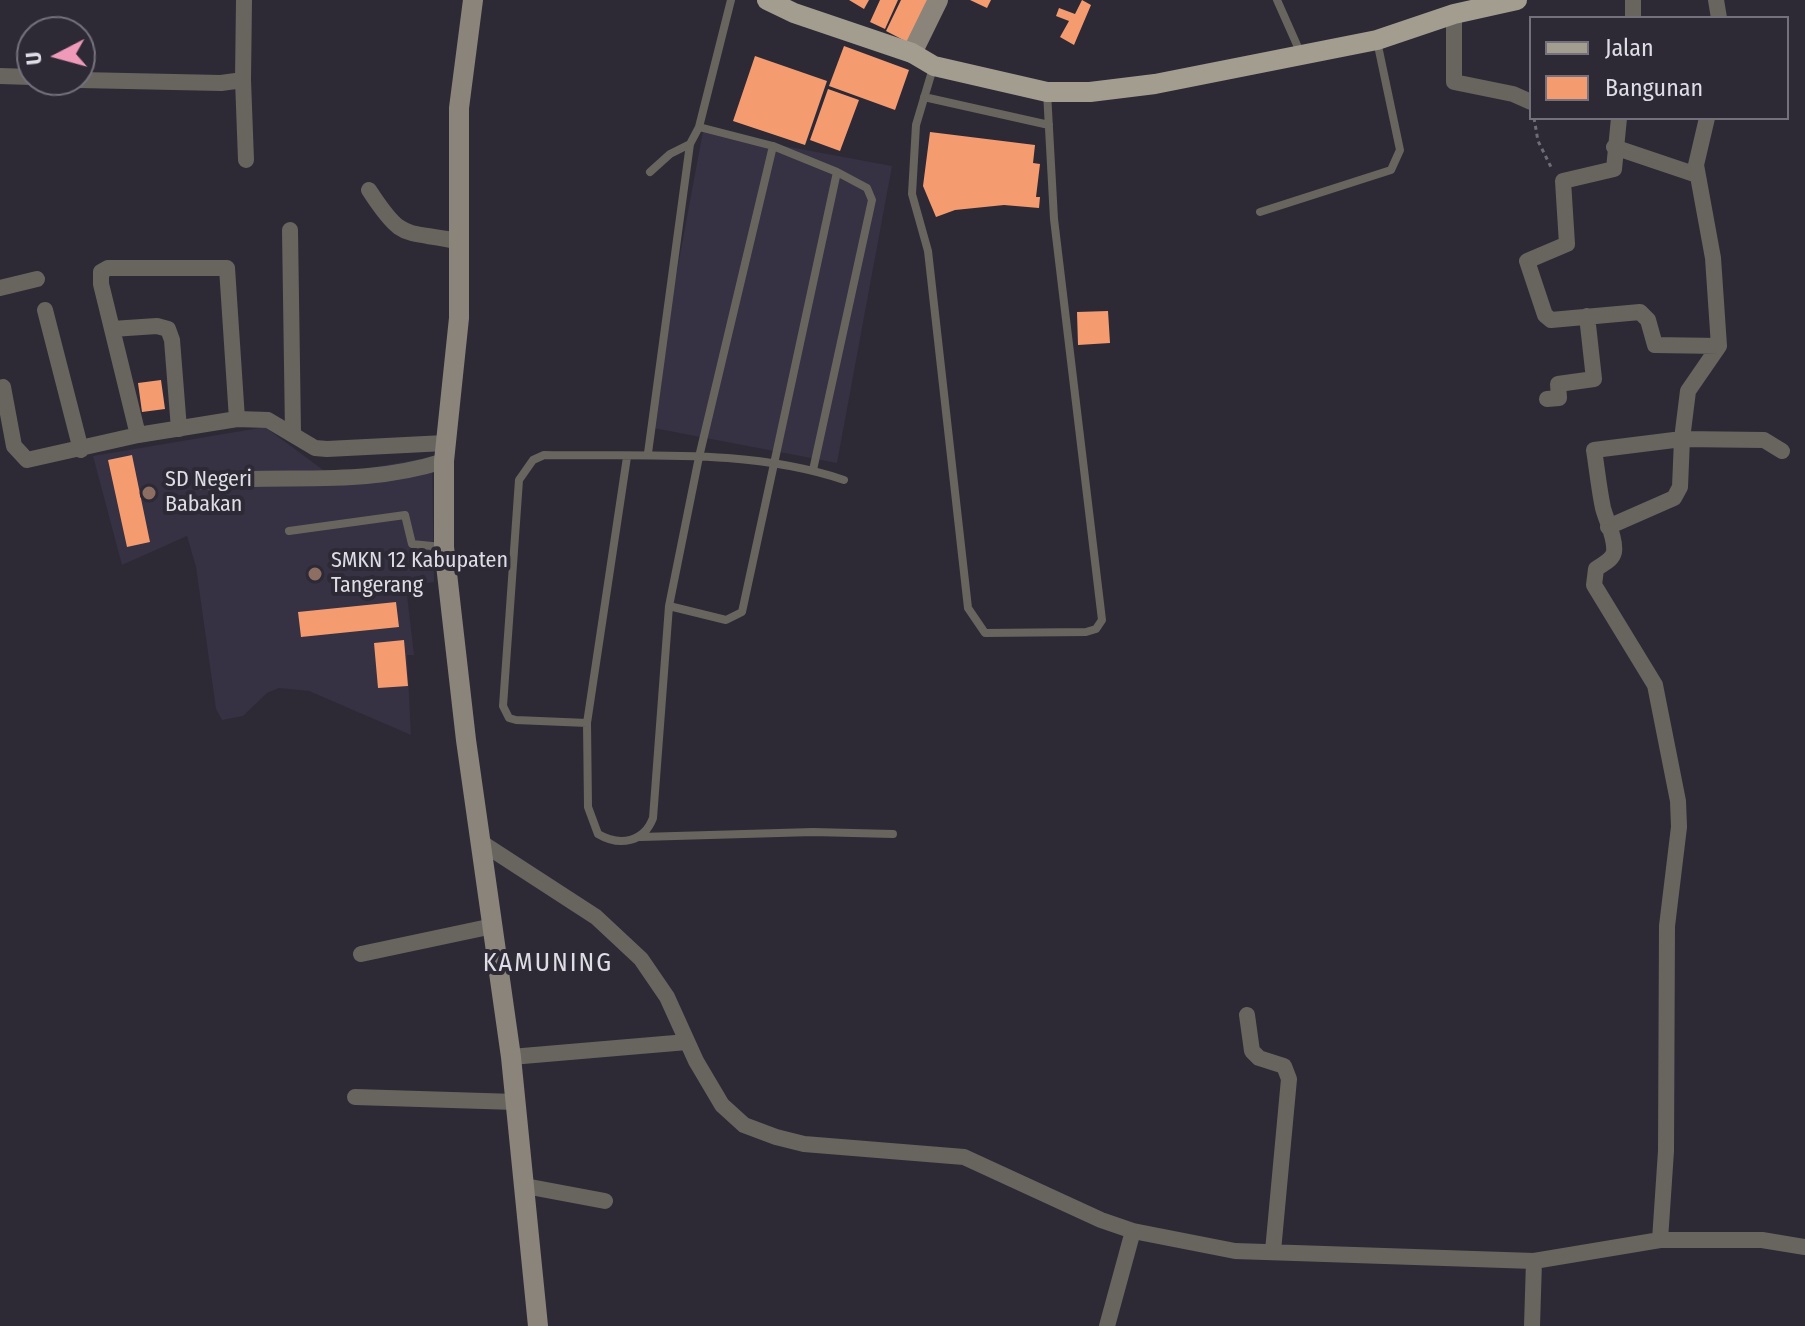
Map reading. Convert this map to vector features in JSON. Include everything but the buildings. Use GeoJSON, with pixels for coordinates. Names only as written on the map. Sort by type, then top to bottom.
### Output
{"type":"FeatureCollection","features":[{"type":"Feature","properties":{"kind":"main road"},"geometry":{"type":"LineString","coordinates":[[767,0],[794,13],[912,53],[934,66],[1047,92],[1090,92],[1155,84],[1377,40],[1454,14],[1517,0]]}},
{"type":"Feature","properties":{"kind":"street"},"geometry":{"type":"LineString","coordinates":[[244,0],[246,160]]}},
{"type":"Feature","properties":{"kind":"street"},"geometry":{"type":"LineString","coordinates":[[473,0],[459,108],[459,318],[444,452],[444,547],[465,734],[511,1057],[538,1326]]}},
{"type":"Feature","properties":{"kind":"street"},"geometry":{"type":"LineString","coordinates":[[912,53],[938,0]]}},
{"type":"Feature","properties":{"kind":"street"},"geometry":{"type":"LineString","coordinates":[[1454,14],[1454,82],[1513,94],[1529,101]]}},
{"type":"Feature","properties":{"kind":"street"},"geometry":{"type":"LineString","coordinates":[[96,80],[208,83],[243,80]]}},
{"type":"Feature","properties":{"kind":"street"},"geometry":{"type":"LineString","coordinates":[[1619,120],[1614,147],[1616,163],[1611,171],[1565,179],[1562,186],[1567,244],[1527,261],[1548,319],[1640,312],[1648,320],[1655,345],[1719,346]]}},
{"type":"Feature","properties":{"kind":"street"},"geometry":{"type":"LineString","coordinates":[[1608,527],[1674,498],[1680,487],[1688,391],[1719,346],[1713,258],[1697,175],[1707,120]]}},
{"type":"Feature","properties":{"kind":"street"},"geometry":{"type":"LineString","coordinates":[[1614,147],[1697,175]]}},
{"type":"Feature","properties":{"kind":"street"},"geometry":{"type":"LineString","coordinates":[[369,190],[390,223],[412,236],[461,242]]}},
{"type":"Feature","properties":{"kind":"street"},"geometry":{"type":"LineString","coordinates":[[290,230],[293,432]]}},
{"type":"Feature","properties":{"kind":"street"},"geometry":{"type":"LineString","coordinates":[[138,435],[101,284],[104,269],[227,268],[237,419]]}},
{"type":"Feature","properties":{"kind":"street"},"geometry":{"type":"LineString","coordinates":[[0,288],[37,279]]}},
{"type":"Feature","properties":{"kind":"street"},"geometry":{"type":"LineString","coordinates":[[45,310],[81,450]]}},
{"type":"Feature","properties":{"kind":"street"},"geometry":{"type":"LineString","coordinates":[[1547,399],[1559,398],[1558,384],[1594,379],[1587,316]]}},
{"type":"Feature","properties":{"kind":"street"},"geometry":{"type":"LineString","coordinates":[[112,329],[157,326],[170,333],[179,429]]}},
{"type":"Feature","properties":{"kind":"street"},"geometry":{"type":"LineString","coordinates":[[3,387],[14,446],[21,457],[32,461],[138,435],[237,419],[268,420],[293,432],[315,448],[444,452]]}},
{"type":"Feature","properties":{"kind":"street"},"geometry":{"type":"LineString","coordinates":[[1660,1240],[1666,1151],[1667,926],[1679,814],[1655,685],[1594,585],[1596,569],[1613,555],[1594,450],[1682,439],[1764,440],[1782,451]]}},
{"type":"Feature","properties":{"kind":"street"},"geometry":{"type":"LineString","coordinates":[[202,482],[250,477],[346,480],[402,473],[444,452]]}},
{"type":"Feature","properties":{"kind":"street"},"geometry":{"type":"LineString","coordinates":[[482,843],[596,917],[641,959],[667,997],[687,1042],[722,1105],[734,1118],[759,1132],[804,1144],[964,1157],[1031,1191],[1133,1231],[1235,1251],[1534,1261],[1660,1240],[1762,1240],[1805,1247]]}},
{"type":"Feature","properties":{"kind":"street"},"geometry":{"type":"LineString","coordinates":[[361,954],[493,926]]}},
{"type":"Feature","properties":{"kind":"street"},"geometry":{"type":"LineString","coordinates":[[1247,1015],[1252,1051],[1259,1058],[1284,1066],[1289,1079],[1273,1251]]}},
{"type":"Feature","properties":{"kind":"street"},"geometry":{"type":"LineString","coordinates":[[511,1057],[687,1042]]}},
{"type":"Feature","properties":{"kind":"street"},"geometry":{"type":"LineString","coordinates":[[355,1097],[516,1102]]}},
{"type":"Feature","properties":{"kind":"street"},"geometry":{"type":"LineString","coordinates":[[525,1186],[605,1201]]}},
{"type":"Feature","properties":{"kind":"street"},"geometry":{"type":"LineString","coordinates":[[1107,1326],[1133,1231]]}},
{"type":"Feature","properties":{"kind":"street"},"geometry":{"type":"LineString","coordinates":[[1532,1326],[1534,1261]]}},
{"type":"Feature","properties":{"kind":"lane"},"geometry":{"type":"LineString","coordinates":[[648,453],[690,144],[699,127],[731,0]]}},
{"type":"Feature","properties":{"kind":"lane"},"geometry":{"type":"LineString","coordinates":[[1277,0],[1302,55]]}},
{"type":"Feature","properties":{"kind":"lane"},"geometry":{"type":"LineString","coordinates":[[1260,212],[1391,170],[1400,150],[1377,40]]}},
{"type":"Feature","properties":{"kind":"lane"},"geometry":{"type":"LineString","coordinates":[[934,66],[916,125],[912,194],[928,251],[968,608],[985,633],[1086,632],[1096,629],[1102,620],[1054,219],[1047,92]]}},
{"type":"Feature","properties":{"kind":"lane"},"geometry":{"type":"LineString","coordinates":[[924,97],[1049,125]]}},
{"type":"Feature","properties":{"kind":"lane"},"geometry":{"type":"LineString","coordinates":[[699,127],[773,146],[837,172],[867,188],[872,200],[813,470]]}},
{"type":"Feature","properties":{"kind":"lane"},"geometry":{"type":"LineString","coordinates":[[650,172],[670,154],[690,144]]}},
{"type":"Feature","properties":{"kind":"lane"},"geometry":{"type":"LineString","coordinates":[[641,837],[653,818],[669,606],[699,457],[773,146]]}},
{"type":"Feature","properties":{"kind":"lane"},"geometry":{"type":"LineString","coordinates":[[669,606],[726,620],[742,612],[776,466],[837,172]]}},
{"type":"Feature","properties":{"kind":"lane"},"geometry":{"type":"LineString","coordinates":[[587,723],[516,720],[505,713],[519,480],[533,460],[544,455],[627,457],[648,453],[813,470],[844,480]]}},
{"type":"Feature","properties":{"kind":"lane"},"geometry":{"type":"LineString","coordinates":[[627,457],[587,723],[588,807],[593,825],[606,839],[813,832],[893,834]]}},
{"type":"Feature","properties":{"kind":"lane"},"geometry":{"type":"LineString","coordinates":[[289,531],[405,515],[412,544],[444,547]]}},
{"type":"Feature","properties":{"kind":"path"},"geometry":{"type":"LineString","coordinates":[[1535,120],[1546,163],[1565,179]]}},
{"type":"Feature","properties":{"kind":"shaded area"},"geometry":{"type":"Polygon","coordinates":[[[703,131],[892,166],[837,463],[648,427],[703,131]]]}},
{"type":"Feature","properties":{"kind":"shaded area","name":"SMKN 12 Kabupaten Tangerang"},"geometry":{"type":"Polygon","coordinates":[[[265,427],[330,475],[432,457],[434,582],[406,586],[414,655],[407,655],[411,735],[309,691],[279,688],[267,693],[243,716],[222,720],[216,709],[196,567],[187,536],[122,565],[93,456],[265,427]]]}},
{"type":"Feature","properties":{"kind":"place","name":"SD Negeri Babakan"},"geometry":{"type":"Point","coordinates":[149,493]}},
{"type":"Feature","properties":{"kind":"place","name":"SMKN 12 Kabupaten Tangerang"},"geometry":{"type":"Point","coordinates":[315,574]}},
{"type":"Feature","properties":{"kind":"district","name":"KAMUNING"},"geometry":{"type":"Point","coordinates":[548,964]}}]}
